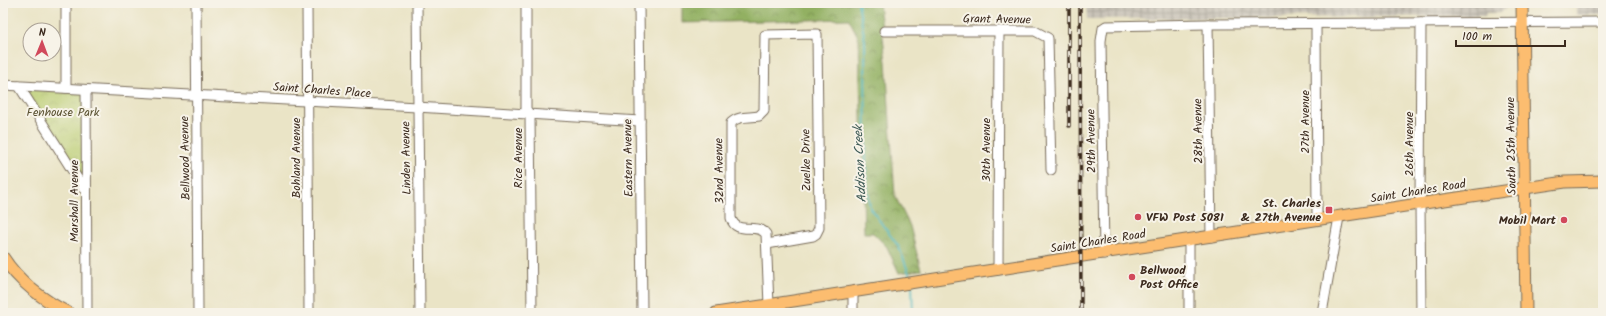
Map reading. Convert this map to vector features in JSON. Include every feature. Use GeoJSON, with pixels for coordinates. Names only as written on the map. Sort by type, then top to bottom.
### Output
{"type":"FeatureCollection","features":[{"type":"Feature","properties":{"kind":"main road","name":"South 25th Avenue"},"geometry":{"type":"LineString","coordinates":[[1522,3],[1526,313]]}},
{"type":"Feature","properties":{"kind":"main road","name":"Saint Charles Road"},"geometry":{"type":"LineString","coordinates":[[716,313],[747,310],[769,305],[1564,182],[1603,181]]}},
{"type":"Feature","properties":{"kind":"main road"},"geometry":{"type":"LineString","coordinates":[[3,257],[18,277],[37,293],[64,312]]}},
{"type":"Feature","properties":{"kind":"street"},"geometry":{"type":"LineString","coordinates":[[66,3],[66,88]]}},
{"type":"Feature","properties":{"kind":"street","name":"Bellwood Avenue"},"geometry":{"type":"LineString","coordinates":[[196,3],[198,313]]}},
{"type":"Feature","properties":{"kind":"street","name":"Bohland Avenue"},"geometry":{"type":"LineString","coordinates":[[307,3],[309,313]]}},
{"type":"Feature","properties":{"kind":"street","name":"Linden Avenue"},"geometry":{"type":"LineString","coordinates":[[417,3],[420,313]]}},
{"type":"Feature","properties":{"kind":"street","name":"Rice Avenue"},"geometry":{"type":"LineString","coordinates":[[526,3],[526,108],[530,115],[532,313]]}},
{"type":"Feature","properties":{"kind":"street","name":"Eastern Avenue"},"geometry":{"type":"LineString","coordinates":[[639,3],[642,313]]}},
{"type":"Feature","properties":{"kind":"street"},"geometry":{"type":"LineString","coordinates":[[1208,24],[1603,22]]}},
{"type":"Feature","properties":{"kind":"street","name":"26th Avenue"},"geometry":{"type":"LineString","coordinates":[[1421,23],[1421,313]]}},
{"type":"Feature","properties":{"kind":"street","name":"29th Avenue"},"geometry":{"type":"LineString","coordinates":[[1104,254],[1101,42],[1103,28],[1110,25],[1208,24]]}},
{"type":"Feature","properties":{"kind":"street","name":"28th Avenue"},"geometry":{"type":"LineString","coordinates":[[1208,24],[1211,237]]}},
{"type":"Feature","properties":{"kind":"street","name":"27th Avenue"},"geometry":{"type":"LineString","coordinates":[[1316,24],[1317,220]]}},
{"type":"Feature","properties":{"kind":"street","name":"Grant Avenue"},"geometry":{"type":"LineString","coordinates":[[884,31],[1035,31],[1048,38],[1051,170]]}},
{"type":"Feature","properties":{"kind":"street","name":"30th Avenue"},"geometry":{"type":"LineString","coordinates":[[998,270],[999,31]]}},
{"type":"Feature","properties":{"kind":"street","name":"Zuelke Drive"},"geometry":{"type":"LineString","coordinates":[[765,35],[817,34],[819,228],[813,236],[767,244]]}},
{"type":"Feature","properties":{"kind":"street","name":"32nd Avenue"},"geometry":{"type":"LineString","coordinates":[[765,35],[764,112],[759,116],[737,119],[731,124],[731,218],[732,222],[737,227],[763,230],[766,234],[769,305]]}},
{"type":"Feature","properties":{"kind":"street","name":"Saint Charles Place"},"geometry":{"type":"LineString","coordinates":[[3,86],[66,88],[640,120]]}},
{"type":"Feature","properties":{"kind":"street"},"geometry":{"type":"LineString","coordinates":[[19,86],[86,192]]}},
{"type":"Feature","properties":{"kind":"street","name":"Marshall Avenue"},"geometry":{"type":"LineString","coordinates":[[86,90],[87,313]]}},
{"type":"Feature","properties":{"kind":"street"},"geometry":{"type":"LineString","coordinates":[[1322,313],[1339,217]]}},
{"type":"Feature","properties":{"kind":"street"},"geometry":{"type":"LineString","coordinates":[[1189,240],[1189,313]]}},
{"type":"Feature","properties":{"kind":"street"},"geometry":{"type":"LineString","coordinates":[[853,292],[853,313]]}},
{"type":"Feature","properties":{"kind":"shaded area"},"geometry":{"type":"Polygon","coordinates":[[[1086,3],[1506,3],[1506,9],[1500,13],[1486,13],[1485,16],[1087,19],[1086,3]]]}},
{"type":"Feature","properties":{"kind":"shaded area"},"geometry":{"type":"Polygon","coordinates":[[[1576,3],[1603,3],[1603,15],[1576,15],[1576,3]]]}},
{"type":"Feature","properties":{"kind":"green space"},"geometry":{"type":"Polygon","coordinates":[[[682,3],[879,3],[886,62],[895,196],[910,226],[921,270],[899,273],[887,247],[873,233],[864,233],[859,39],[849,19],[682,23],[682,3]]]}},
{"type":"Feature","properties":{"kind":"green space","name":"Fenhouse Park"},"geometry":{"type":"Polygon","coordinates":[[[22,88],[85,92],[84,187],[22,88]]]}},
{"type":"Feature","properties":{"kind":"waterway","name":"Addison Creek"},"geometry":{"type":"LineString","coordinates":[[858,3],[865,41],[866,176],[870,208],[899,247],[911,279]]}},
{"type":"Feature","properties":{"kind":"waterway","name":"Addison Creek"},"geometry":{"type":"LineString","coordinates":[[912,285],[913,313]]}},
{"type":"Feature","properties":{"kind":"railway"},"geometry":{"type":"LineString","coordinates":[[1069,3],[1069,126]]}},
{"type":"Feature","properties":{"kind":"railway"},"geometry":{"type":"LineString","coordinates":[[1080,3],[1081,313]]}},
{"type":"Feature","properties":{"kind":"place","name":"St. Charles & 27th Avenue"},"geometry":{"type":"Point","coordinates":[1329,210]}},
{"type":"Feature","properties":{"kind":"place","name":"VFW Post 5081"},"geometry":{"type":"Point","coordinates":[1138,217]}},
{"type":"Feature","properties":{"kind":"place","name":"Mobil Mart"},"geometry":{"type":"Point","coordinates":[1564,220]}},
{"type":"Feature","properties":{"kind":"place","name":"Bellwood Post Office"},"geometry":{"type":"Point","coordinates":[1132,277]}}]}
